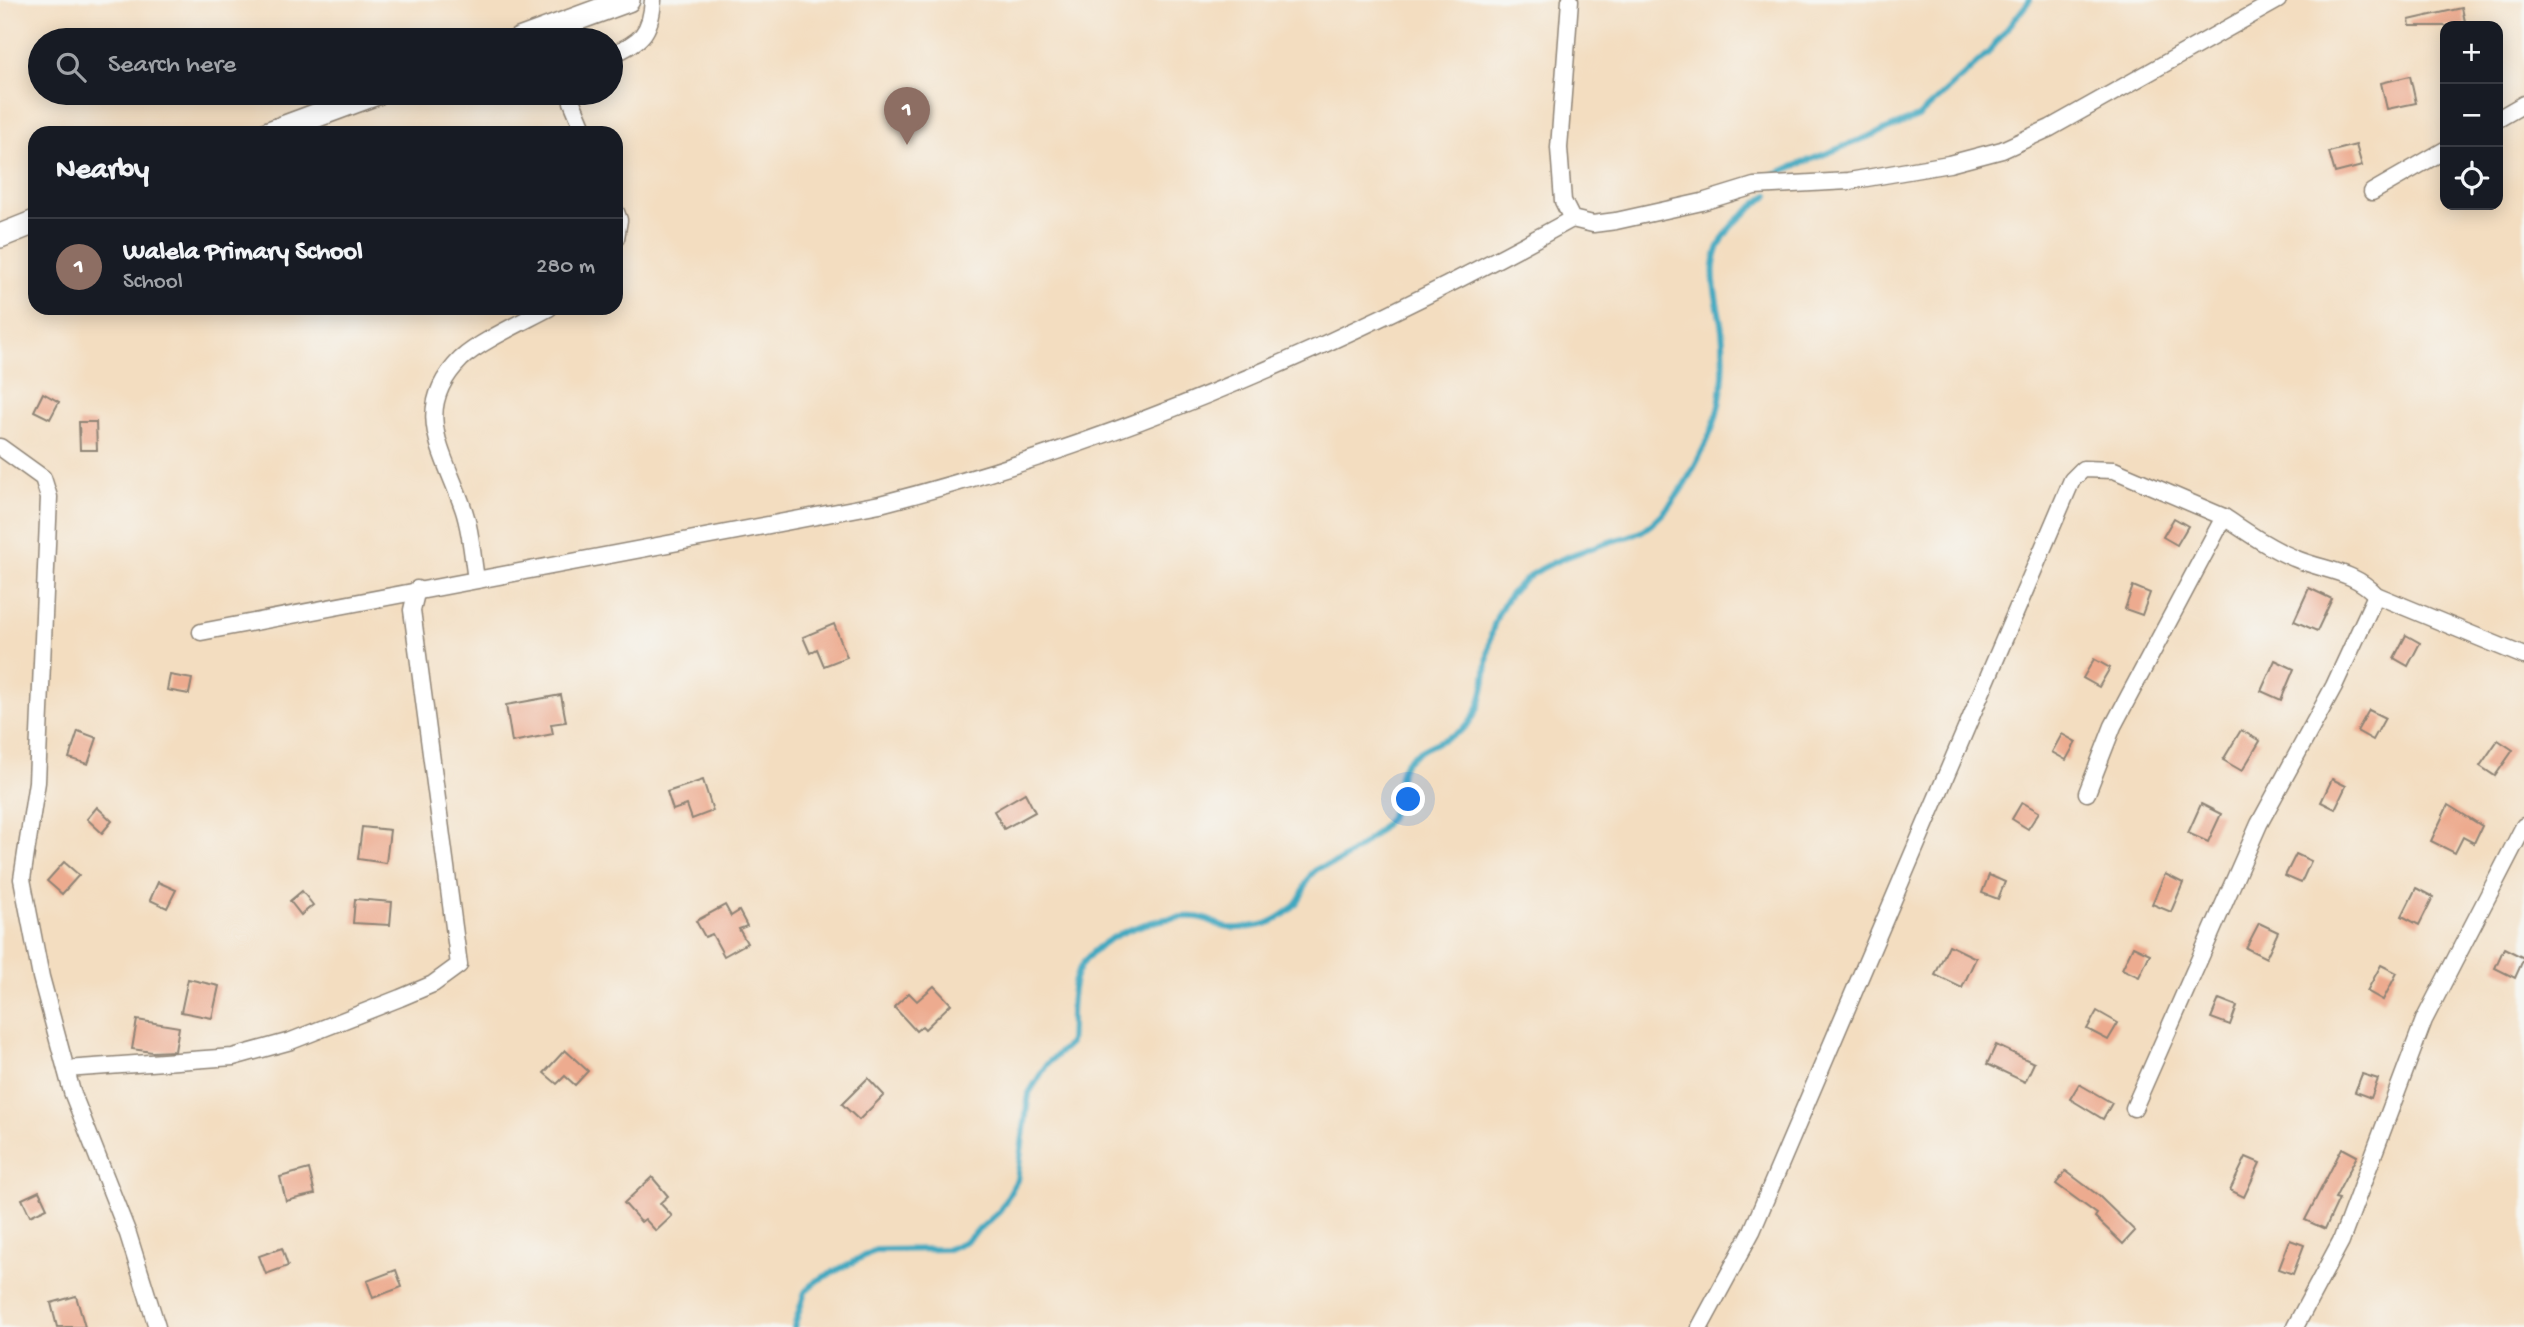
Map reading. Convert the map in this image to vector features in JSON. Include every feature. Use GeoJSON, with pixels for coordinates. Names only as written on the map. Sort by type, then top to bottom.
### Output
{"type":"FeatureCollection","features":[{"type":"Feature","properties":{"kind":"street"},"geometry":{"type":"LineString","coordinates":[[552,28],[628,0]]}},
{"type":"Feature","properties":{"kind":"street"},"geometry":{"type":"LineString","coordinates":[[623,50],[631,46],[651,23],[653,0]]}},
{"type":"Feature","properties":{"kind":"street"},"geometry":{"type":"LineString","coordinates":[[1570,0],[1559,148],[1563,201],[1573,219]]}},
{"type":"Feature","properties":{"kind":"street"},"geometry":{"type":"LineString","coordinates":[[201,632],[417,589],[880,505],[938,489],[1097,437],[1260,372],[1473,274],[1573,219],[1592,224],[1690,205],[1754,186],[1849,181],[1949,164],[2002,150],[2050,128],[2278,0]]}},
{"type":"Feature","properties":{"kind":"street"},"geometry":{"type":"LineString","coordinates":[[2503,116],[2524,104]]}},
{"type":"Feature","properties":{"kind":"street"},"geometry":{"type":"LineString","coordinates":[[289,126],[345,105]]}},
{"type":"Feature","properties":{"kind":"street"},"geometry":{"type":"LineString","coordinates":[[573,105],[581,126]]}},
{"type":"Feature","properties":{"kind":"street"},"geometry":{"type":"LineString","coordinates":[[2372,192],[2440,152]]}},
{"type":"Feature","properties":{"kind":"street"},"geometry":{"type":"LineString","coordinates":[[0,236],[28,225]]}},
{"type":"Feature","properties":{"kind":"street"},"geometry":{"type":"LineString","coordinates":[[477,579],[464,508],[437,445],[432,410],[446,378],[463,357],[537,315]]}},
{"type":"Feature","properties":{"kind":"street"},"geometry":{"type":"LineString","coordinates":[[0,447],[43,478],[49,496],[37,782],[22,879],[41,977],[66,1069],[128,1234],[158,1327]]}},
{"type":"Feature","properties":{"kind":"street"},"geometry":{"type":"LineString","coordinates":[[1700,1327],[1752,1231],[2072,480],[2083,469],[2114,470],[2224,517],[2263,543],[2295,559],[2349,574],[2365,583],[2376,595],[2524,656]]}},
{"type":"Feature","properties":{"kind":"street"},"geometry":{"type":"LineString","coordinates":[[2087,793],[2113,726],[2224,517]]}},
{"type":"Feature","properties":{"kind":"street"},"geometry":{"type":"LineString","coordinates":[[66,1069],[233,1057],[291,1041],[400,998],[433,984],[459,965],[412,610],[417,589]]}},
{"type":"Feature","properties":{"kind":"street"},"geometry":{"type":"LineString","coordinates":[[2134,1108],[2259,824],[2334,686],[2376,595]]}},
{"type":"Feature","properties":{"kind":"street"},"geometry":{"type":"LineString","coordinates":[[2295,1327],[2341,1241],[2424,1020],[2524,826]]}},
{"type":"Feature","properties":{"kind":"building"},"geometry":{"type":"Polygon","coordinates":[[[2462,8],[2465,21],[2440,21],[2440,26],[2410,26],[2409,20],[2462,8]]]}},
{"type":"Feature","properties":{"kind":"building"},"geometry":{"type":"Polygon","coordinates":[[[2410,76],[2416,103],[2387,109],[2381,83],[2410,76]]]}},
{"type":"Feature","properties":{"kind":"building"},"geometry":{"type":"Polygon","coordinates":[[[2356,145],[2362,166],[2335,173],[2329,152],[2356,145]]]}},
{"type":"Feature","properties":{"kind":"building"},"geometry":{"type":"Polygon","coordinates":[[[43,393],[59,402],[50,419],[34,411],[43,393]]]}},
{"type":"Feature","properties":{"kind":"building"},"geometry":{"type":"Polygon","coordinates":[[[79,422],[96,422],[97,450],[80,450],[79,422]]]}},
{"type":"Feature","properties":{"kind":"building"},"geometry":{"type":"Polygon","coordinates":[[[2174,518],[2188,526],[2177,545],[2163,537],[2174,518]]]}},
{"type":"Feature","properties":{"kind":"building"},"geometry":{"type":"Polygon","coordinates":[[[2133,586],[2150,593],[2142,615],[2125,609],[2133,586]]]}},
{"type":"Feature","properties":{"kind":"building"},"geometry":{"type":"Polygon","coordinates":[[[2309,588],[2332,599],[2317,631],[2294,621],[2309,588]]]}},
{"type":"Feature","properties":{"kind":"building"},"geometry":{"type":"Polygon","coordinates":[[[834,624],[847,657],[824,666],[817,649],[810,653],[803,637],[834,624]]]}},
{"type":"Feature","properties":{"kind":"building"},"geometry":{"type":"Polygon","coordinates":[[[2406,635],[2420,643],[2408,666],[2394,658],[2406,635]]]}},
{"type":"Feature","properties":{"kind":"building"},"geometry":{"type":"Polygon","coordinates":[[[2094,659],[2110,668],[2099,687],[2083,678],[2094,659]]]}},
{"type":"Feature","properties":{"kind":"building"},"geometry":{"type":"Polygon","coordinates":[[[2275,660],[2294,669],[2281,700],[2261,691],[2275,660]]]}},
{"type":"Feature","properties":{"kind":"building"},"geometry":{"type":"Polygon","coordinates":[[[170,675],[192,679],[189,694],[167,690],[170,675]]]}},
{"type":"Feature","properties":{"kind":"building"},"geometry":{"type":"Polygon","coordinates":[[[561,695],[566,722],[551,724],[553,734],[512,742],[506,705],[561,695]]]}},
{"type":"Feature","properties":{"kind":"building"},"geometry":{"type":"Polygon","coordinates":[[[2369,710],[2385,718],[2373,740],[2357,731],[2369,710]]]}},
{"type":"Feature","properties":{"kind":"building"},"geometry":{"type":"Polygon","coordinates":[[[2241,730],[2260,741],[2242,771],[2223,760],[2241,730]]]}},
{"type":"Feature","properties":{"kind":"building"},"geometry":{"type":"Polygon","coordinates":[[[78,731],[97,738],[88,764],[69,758],[78,731]]]}},
{"type":"Feature","properties":{"kind":"building"},"geometry":{"type":"Polygon","coordinates":[[[2062,734],[2076,742],[2066,760],[2052,752],[2062,734]]]}},
{"type":"Feature","properties":{"kind":"building"},"geometry":{"type":"Polygon","coordinates":[[[2498,740],[2513,750],[2495,776],[2480,766],[2498,740]]]}},
{"type":"Feature","properties":{"kind":"building"},"geometry":{"type":"Polygon","coordinates":[[[2332,779],[2346,786],[2335,809],[2321,802],[2332,779]]]}},
{"type":"Feature","properties":{"kind":"building"},"geometry":{"type":"Polygon","coordinates":[[[703,780],[713,811],[692,819],[687,805],[673,810],[667,792],[703,780]]]}},
{"type":"Feature","properties":{"kind":"building"},"geometry":{"type":"Polygon","coordinates":[[[1025,793],[1035,812],[1004,829],[994,811],[1025,793]]]}},
{"type":"Feature","properties":{"kind":"building"},"geometry":{"type":"Polygon","coordinates":[[[2022,802],[2039,812],[2028,829],[2012,819],[2022,802]]]}},
{"type":"Feature","properties":{"kind":"building"},"geometry":{"type":"Polygon","coordinates":[[[2201,804],[2221,814],[2208,842],[2188,833],[2201,804]]]}},
{"type":"Feature","properties":{"kind":"building"},"geometry":{"type":"Polygon","coordinates":[[[2448,805],[2482,826],[2474,843],[2463,837],[2455,853],[2431,841],[2448,805]]]}},
{"type":"Feature","properties":{"kind":"building"},"geometry":{"type":"Polygon","coordinates":[[[97,807],[112,821],[102,833],[87,819],[97,807]]]}},
{"type":"Feature","properties":{"kind":"building"},"geometry":{"type":"Polygon","coordinates":[[[362,827],[390,830],[386,863],[358,859],[362,827]]]}},
{"type":"Feature","properties":{"kind":"building"},"geometry":{"type":"Polygon","coordinates":[[[2296,854],[2311,861],[2301,883],[2285,876],[2296,854]]]}},
{"type":"Feature","properties":{"kind":"building"},"geometry":{"type":"Polygon","coordinates":[[[64,862],[79,875],[62,894],[47,881],[64,862]]]}},
{"type":"Feature","properties":{"kind":"building"},"geometry":{"type":"Polygon","coordinates":[[[2165,874],[2183,883],[2171,912],[2152,904],[2165,874]]]}},
{"type":"Feature","properties":{"kind":"building"},"geometry":{"type":"Polygon","coordinates":[[[1989,875],[2005,882],[1998,899],[1982,893],[1989,875]]]}},
{"type":"Feature","properties":{"kind":"building"},"geometry":{"type":"Polygon","coordinates":[[[158,882],[176,890],[167,908],[150,900],[158,882]]]}},
{"type":"Feature","properties":{"kind":"building"},"geometry":{"type":"Polygon","coordinates":[[[2416,888],[2433,897],[2419,925],[2402,916],[2416,888]]]}},
{"type":"Feature","properties":{"kind":"building"},"geometry":{"type":"Polygon","coordinates":[[[302,891],[313,905],[301,915],[290,901],[302,891]]]}},
{"type":"Feature","properties":{"kind":"building"},"geometry":{"type":"Polygon","coordinates":[[[355,899],[392,902],[390,925],[353,923],[355,899]]]}},
{"type":"Feature","properties":{"kind":"building"},"geometry":{"type":"Polygon","coordinates":[[[725,905],[731,916],[739,911],[747,926],[739,929],[747,943],[724,956],[712,934],[705,937],[696,921],[725,905]]]}},
{"type":"Feature","properties":{"kind":"building"},"geometry":{"type":"Polygon","coordinates":[[[2259,923],[2278,932],[2266,958],[2246,948],[2259,923]]]}},
{"type":"Feature","properties":{"kind":"building"},"geometry":{"type":"Polygon","coordinates":[[[1949,945],[1976,958],[1962,988],[1935,975],[1949,945]]]}},
{"type":"Feature","properties":{"kind":"building"},"geometry":{"type":"Polygon","coordinates":[[[2133,946],[2150,954],[2139,977],[2122,969],[2133,946]]]}},
{"type":"Feature","properties":{"kind":"building"},"geometry":{"type":"Polygon","coordinates":[[[2504,948],[2524,958],[2515,978],[2495,968],[2504,948]]]}},
{"type":"Feature","properties":{"kind":"building"},"geometry":{"type":"Polygon","coordinates":[[[2381,965],[2397,973],[2383,1000],[2367,991],[2381,965]]]}},
{"type":"Feature","properties":{"kind":"building"},"geometry":{"type":"Polygon","coordinates":[[[188,979],[219,986],[212,1018],[181,1012],[188,979]]]}},
{"type":"Feature","properties":{"kind":"building"},"geometry":{"type":"Polygon","coordinates":[[[934,986],[951,1004],[925,1029],[922,1026],[916,1031],[894,1007],[909,993],[917,1001],[934,986]]]}},
{"type":"Feature","properties":{"kind":"building"},"geometry":{"type":"Polygon","coordinates":[[[2219,999],[2237,1006],[2230,1025],[2211,1018],[2219,999]]]}},
{"type":"Feature","properties":{"kind":"building"},"geometry":{"type":"Polygon","coordinates":[[[2097,1011],[2118,1023],[2108,1040],[2087,1029],[2097,1011]]]}},
{"type":"Feature","properties":{"kind":"building"},"geometry":{"type":"Polygon","coordinates":[[[137,1020],[179,1027],[175,1051],[132,1049],[137,1020]]]}},
{"type":"Feature","properties":{"kind":"building"},"geometry":{"type":"Polygon","coordinates":[[[1996,1045],[2034,1063],[2025,1082],[1987,1064],[1996,1045]]]}},
{"type":"Feature","properties":{"kind":"building"},"geometry":{"type":"Polygon","coordinates":[[[565,1050],[588,1071],[575,1085],[565,1076],[557,1084],[544,1073],[565,1050]]]}},
{"type":"Feature","properties":{"kind":"building"},"geometry":{"type":"Polygon","coordinates":[[[2362,1074],[2378,1079],[2371,1098],[2355,1092],[2362,1074]]]}},
{"type":"Feature","properties":{"kind":"building"},"geometry":{"type":"Polygon","coordinates":[[[868,1078],[884,1095],[859,1120],[842,1104],[868,1078]]]}},
{"type":"Feature","properties":{"kind":"building"},"geometry":{"type":"Polygon","coordinates":[[[2079,1084],[2112,1103],[2103,1119],[2070,1099],[2079,1084]]]}},
{"type":"Feature","properties":{"kind":"building"},"geometry":{"type":"Polygon","coordinates":[[[2342,1148],[2357,1156],[2335,1198],[2339,1199],[2325,1229],[2305,1220],[2342,1148]]]}},
{"type":"Feature","properties":{"kind":"building"},"geometry":{"type":"Polygon","coordinates":[[[2246,1157],[2260,1163],[2244,1197],[2230,1190],[2246,1157]]]}},
{"type":"Feature","properties":{"kind":"building"},"geometry":{"type":"Polygon","coordinates":[[[309,1169],[315,1194],[286,1201],[280,1177],[309,1169]]]}},
{"type":"Feature","properties":{"kind":"building"},"geometry":{"type":"Polygon","coordinates":[[[2066,1171],[2099,1196],[2135,1231],[2123,1244],[2095,1217],[2097,1214],[2056,1184],[2066,1171]]]}},
{"type":"Feature","properties":{"kind":"building"},"geometry":{"type":"Polygon","coordinates":[[[652,1177],[668,1196],[660,1203],[672,1216],[656,1231],[645,1219],[641,1222],[624,1203],[652,1177]]]}},
{"type":"Feature","properties":{"kind":"building"},"geometry":{"type":"Polygon","coordinates":[[[39,1191],[47,1208],[30,1216],[22,1199],[39,1191]]]}},
{"type":"Feature","properties":{"kind":"building"},"geometry":{"type":"Polygon","coordinates":[[[2290,1240],[2304,1245],[2293,1274],[2279,1269],[2290,1240]]]}},
{"type":"Feature","properties":{"kind":"building"},"geometry":{"type":"Polygon","coordinates":[[[282,1248],[288,1266],[266,1274],[259,1256],[282,1248]]]}},
{"type":"Feature","properties":{"kind":"building"},"geometry":{"type":"Polygon","coordinates":[[[396,1270],[402,1287],[373,1298],[367,1281],[396,1270]]]}},
{"type":"Feature","properties":{"kind":"building"},"geometry":{"type":"Polygon","coordinates":[[[76,1296],[85,1327],[57,1327],[51,1303],[76,1296]]]}},
{"type":"Feature","properties":{"kind":"waterway"},"geometry":{"type":"LineString","coordinates":[[1772,175],[1918,117],[1988,53],[2030,0]]}},
{"type":"Feature","properties":{"kind":"waterway"},"geometry":{"type":"LineString","coordinates":[[794,1327],[805,1292],[816,1281],[876,1250],[948,1249],[966,1241],[999,1212],[1017,1180],[1029,1093],[1047,1064],[1070,1043],[1073,987],[1082,965],[1093,952],[1125,932],[1161,920],[1199,917],[1224,927],[1238,928],[1267,923],[1284,914],[1298,901],[1314,872],[1346,857],[1388,820],[1395,806],[1400,774],[1407,761],[1422,750],[1465,728],[1470,722],[1483,691],[1495,622],[1503,605],[1516,588],[1525,579],[1561,559],[1642,531],[1663,513],[1695,466],[1712,428],[1720,401],[1724,358],[1715,291],[1716,254],[1730,228],[1768,195]]}},
{"type":"Feature","properties":{"kind":"place","name":"Walela Primary School"},"geometry":{"type":"Point","coordinates":[907,145]}}]}
